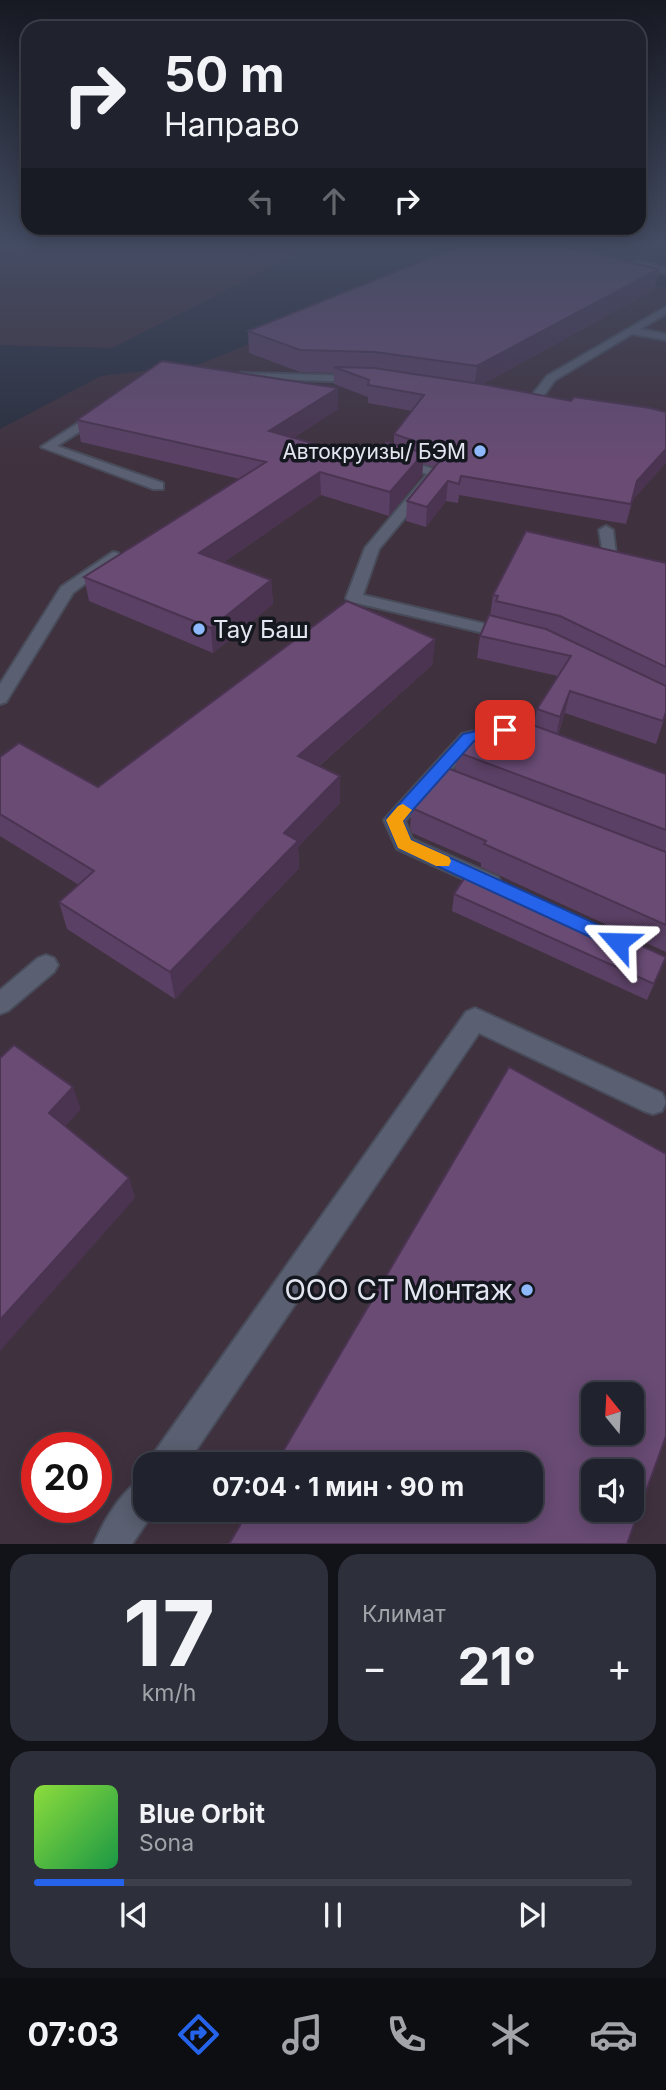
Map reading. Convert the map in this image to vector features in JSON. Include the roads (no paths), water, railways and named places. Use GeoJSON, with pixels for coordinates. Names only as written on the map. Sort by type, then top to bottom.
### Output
{"type":"FeatureCollection","features":[{"type":"Feature","properties":{"kind":"lane"},"geometry":{"type":"LineString","coordinates":[[545,405],[525,402],[551,378],[654,317]]}},
{"type":"Feature","properties":{"kind":"lane"},"geometry":{"type":"LineString","coordinates":[[631,331],[666,337]]}},
{"type":"Feature","properties":{"kind":"lane"},"geometry":{"type":"LineString","coordinates":[[227,376],[374,380]]}},
{"type":"Feature","properties":{"kind":"lane"},"geometry":{"type":"LineString","coordinates":[[115,403],[47,447],[158,486]]}},
{"type":"Feature","properties":{"kind":"lane"},"geometry":{"type":"LineString","coordinates":[[375,454],[436,472],[372,548],[354,598],[523,638]]}},
{"type":"Feature","properties":{"kind":"lane"},"geometry":{"type":"LineString","coordinates":[[606,530],[609,557],[666,577]]}},
{"type":"Feature","properties":{"kind":"lane"},"geometry":{"type":"LineString","coordinates":[[0,698],[67,590],[113,556]]}},
{"type":"Feature","properties":{"kind":"lane"},"geometry":{"type":"LineString","coordinates":[[504,890],[404,844],[394,820],[468,737],[505,730],[542,744]]}},
{"type":"Feature","properties":{"kind":"lane"},"geometry":{"type":"LineString","coordinates":[[433,777],[459,787]]}},
{"type":"Feature","properties":{"kind":"lane"},"geometry":{"type":"LineString","coordinates":[[0,1004],[46,965]]}},
{"type":"Feature","properties":{"kind":"lane"},"geometry":{"type":"LineString","coordinates":[[175,1452],[475,1019],[653,1102]]}},
{"type":"Feature","properties":{"kind":"lane"},"geometry":{"type":"LineString","coordinates":[[111,1544],[133,1512]]}},
{"type":"Feature","properties":{"kind":"place","name":"Автокруизы/ БЭМ"},"geometry":{"type":"Point","coordinates":[480,451]}},
{"type":"Feature","properties":{"kind":"place","name":"Тау Баш"},"geometry":{"type":"Point","coordinates":[199,629]}},
{"type":"Feature","properties":{"kind":"place","name":"ООО СТ Монтаж"},"geometry":{"type":"Point","coordinates":[527,1290]}}]}
